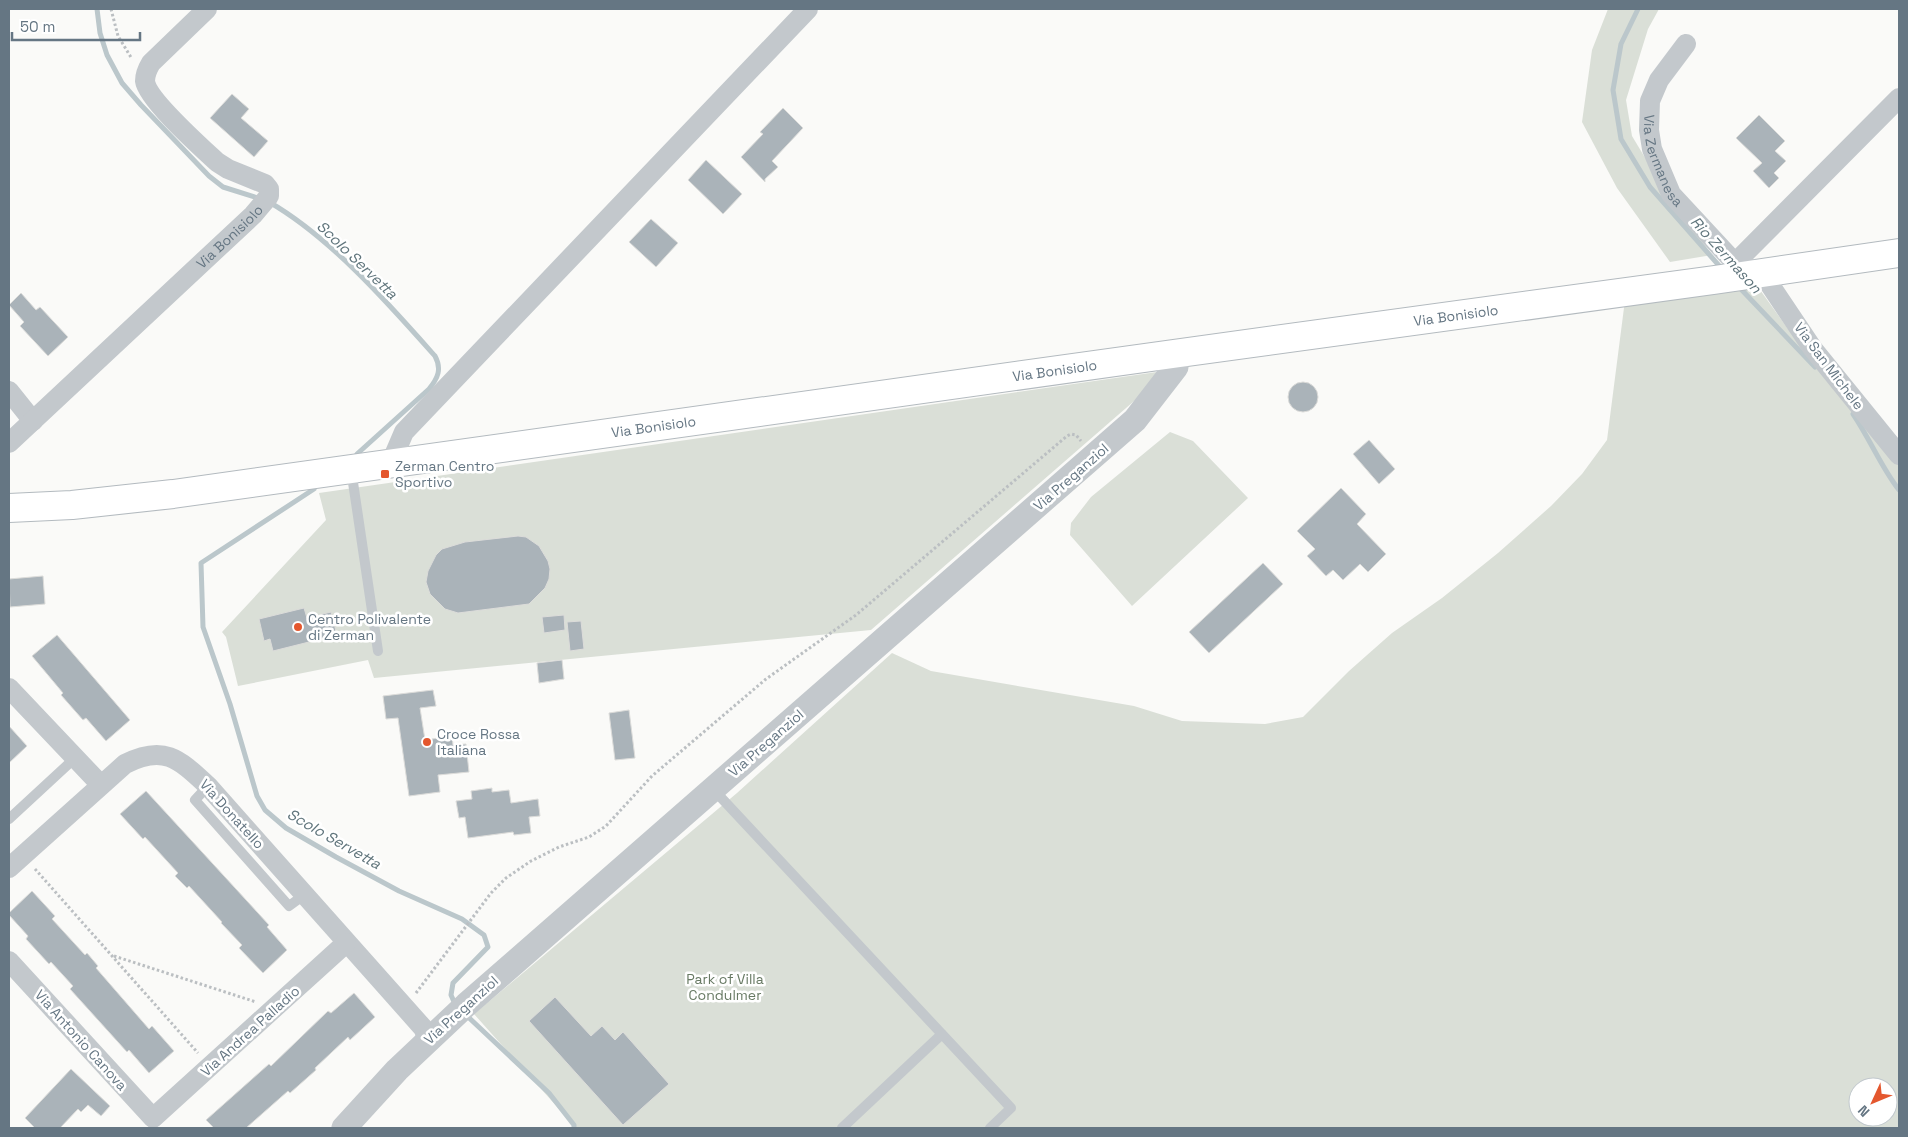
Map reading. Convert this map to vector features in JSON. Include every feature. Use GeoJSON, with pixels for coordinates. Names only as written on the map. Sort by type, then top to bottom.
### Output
{"type":"FeatureCollection","features":[{"type":"Feature","properties":{"kind":"main road","name":"Via Zermanesa"},"geometry":{"type":"LineString","coordinates":[[1714,280],[1899,253]]}},
{"type":"Feature","properties":{"kind":"main road","name":"Via Bonisiolo"},"geometry":{"type":"LineString","coordinates":[[9,508],[72,505],[173,494],[1714,280]]}},
{"type":"Feature","properties":{"kind":"street"},"geometry":{"type":"LineString","coordinates":[[145,81],[151,63],[207,9]]}},
{"type":"Feature","properties":{"kind":"street"},"geometry":{"type":"LineString","coordinates":[[396,462],[395,453],[404,432],[808,9]]}},
{"type":"Feature","properties":{"kind":"street","name":"Via Zermanesa"},"geometry":{"type":"LineString","coordinates":[[1686,44],[1659,80],[1650,101],[1649,130],[1652,149],[1671,194],[1735,263],[1762,273]]}},
{"type":"Feature","properties":{"kind":"street","name":"Via Bonisiolo"},"geometry":{"type":"LineString","coordinates":[[9,443],[265,201],[269,189],[265,184],[228,169],[205,152],[160,105],[148,90],[145,81]]}},
{"type":"Feature","properties":{"kind":"street"},"geometry":{"type":"LineString","coordinates":[[1735,263],[1899,98]]}},
{"type":"Feature","properties":{"kind":"street","name":"Via San Michele"},"geometry":{"type":"LineString","coordinates":[[1762,273],[1813,349],[1899,455]]}},
{"type":"Feature","properties":{"kind":"street","name":"Via Preganziol"},"geometry":{"type":"LineString","coordinates":[[344,1128],[429,1034],[461,1010],[1135,420],[1176,367],[1173,354]]}},
{"type":"Feature","properties":{"kind":"street"},"geometry":{"type":"LineString","coordinates":[[9,391],[34,420]]}},
{"type":"Feature","properties":{"kind":"street"},"geometry":{"type":"LineString","coordinates":[[9,688],[101,786]]}},
{"type":"Feature","properties":{"kind":"street","name":"Via Donatello"},"geometry":{"type":"LineString","coordinates":[[16,862],[125,764],[139,757],[155,754],[171,757],[185,764],[208,786],[429,1034]]}},
{"type":"Feature","properties":{"kind":"street","name":"Via Andrea Palladio"},"geometry":{"type":"LineString","coordinates":[[153,1118],[346,943]]}},
{"type":"Feature","properties":{"kind":"street","name":"Via Antonio Canova"},"geometry":{"type":"LineString","coordinates":[[9,961],[153,1118]]}},
{"type":"Feature","properties":{"kind":"lane"},"geometry":{"type":"LineString","coordinates":[[350,468],[378,651]]}},
{"type":"Feature","properties":{"kind":"lane"},"geometry":{"type":"LineString","coordinates":[[9,819],[75,758]]}},
{"type":"Feature","properties":{"kind":"lane"},"geometry":{"type":"LineString","coordinates":[[713,789],[1011,1108],[990,1128]]}},
{"type":"Feature","properties":{"kind":"lane"},"geometry":{"type":"LineString","coordinates":[[842,1128],[942,1034]]}},
{"type":"Feature","properties":{"kind":"path"},"geometry":{"type":"LineString","coordinates":[[111,9],[118,36],[145,81]]}},
{"type":"Feature","properties":{"kind":"path"},"geometry":{"type":"LineString","coordinates":[[405,1008],[490,893],[506,878],[531,861],[559,847],[589,837],[606,826],[652,776],[766,679],[856,614],[1067,436],[1071,434],[1076,435],[1094,456]]}},
{"type":"Feature","properties":{"kind":"path"},"geometry":{"type":"LineString","coordinates":[[16,862],[112,956],[210,1066]]}},
{"type":"Feature","properties":{"kind":"path"},"geometry":{"type":"LineString","coordinates":[[112,956],[260,1003],[270,1012]]}},
{"type":"Feature","properties":{"kind":"green space"},"geometry":{"type":"Polygon","coordinates":[[[1608,9],[1659,9],[1648,29],[1626,100],[1632,136],[1659,181],[1712,255],[1670,262],[1617,188],[1582,122],[1592,50],[1608,9]]]}},
{"type":"Feature","properties":{"kind":"green space","name":"Park of Villa Condulmer"},"geometry":{"type":"Polygon","coordinates":[[[1755,283],[1788,329],[1899,462],[1899,1128],[576,1128],[474,1014],[737,793],[892,653],[931,671],[1134,706],[1182,721],[1265,724],[1303,717],[1349,671],[1392,633],[1442,598],[1498,553],[1551,506],[1582,474],[1607,440],[1625,300],[1755,283]]]}},
{"type":"Feature","properties":{"kind":"green space"},"geometry":{"type":"Polygon","coordinates":[[[1157,372],[1141,395],[871,630],[374,678],[368,660],[238,686],[226,637],[222,632],[326,520],[319,493],[1157,372]]]}},
{"type":"Feature","properties":{"kind":"green space"},"geometry":{"type":"Polygon","coordinates":[[[1170,432],[1193,441],[1248,498],[1132,606],[1070,535],[1071,523],[1091,497],[1170,432]]]}},
{"type":"Feature","properties":{"kind":"building"},"geometry":{"type":"Polygon","coordinates":[[[232,94],[249,109],[241,118],[268,141],[254,157],[210,118],[232,94]]]}},
{"type":"Feature","properties":{"kind":"building"},"geometry":{"type":"Polygon","coordinates":[[[783,108],[803,128],[772,161],[778,167],[765,179],[765,182],[741,157],[763,134],[760,132],[783,108]]]}},
{"type":"Feature","properties":{"kind":"building"},"geometry":{"type":"Polygon","coordinates":[[[1759,115],[1785,141],[1775,151],[1786,161],[1774,173],[1779,178],[1769,188],[1753,171],[1762,163],[1736,138],[1759,115]]]}},
{"type":"Feature","properties":{"kind":"building"},"geometry":{"type":"Polygon","coordinates":[[[706,160],[742,194],[723,214],[688,180],[706,160]]]}},
{"type":"Feature","properties":{"kind":"building"},"geometry":{"type":"Polygon","coordinates":[[[651,219],[678,243],[656,267],[629,242],[651,219]]]}},
{"type":"Feature","properties":{"kind":"building"},"geometry":{"type":"Polygon","coordinates":[[[21,293],[36,310],[40,307],[68,337],[48,356],[20,326],[24,322],[9,305],[21,293]]]}},
{"type":"Feature","properties":{"kind":"building"},"geometry":{"type":"Polygon","coordinates":[[[1303,382],[1309,383],[1317,391],[1317,403],[1309,411],[1303,412],[1297,411],[1289,403],[1288,397],[1289,391],[1297,383],[1303,382]]]}},
{"type":"Feature","properties":{"kind":"building"},"geometry":{"type":"Polygon","coordinates":[[[1369,440],[1395,469],[1379,484],[1353,454],[1369,440]]]}},
{"type":"Feature","properties":{"kind":"building"},"geometry":{"type":"Polygon","coordinates":[[[1341,488],[1366,514],[1357,524],[1386,554],[1368,572],[1360,564],[1343,580],[1333,570],[1326,576],[1307,556],[1315,549],[1297,531],[1341,488]]]}},
{"type":"Feature","properties":{"kind":"building"},"geometry":{"type":"Polygon","coordinates":[[[518,536],[526,537],[539,546],[548,561],[550,569],[549,579],[545,588],[529,604],[458,613],[445,609],[430,594],[426,582],[428,571],[436,555],[442,549],[465,542],[518,536]]]}},
{"type":"Feature","properties":{"kind":"building"},"geometry":{"type":"Polygon","coordinates":[[[1263,563],[1283,584],[1209,653],[1189,632],[1263,563]]]}},
{"type":"Feature","properties":{"kind":"building"},"geometry":{"type":"Polygon","coordinates":[[[43,576],[45,604],[10,607],[9,579],[43,576]]]}},
{"type":"Feature","properties":{"kind":"building","name":"Centro Polivalente di Zerman"},"geometry":{"type":"Polygon","coordinates":[[[304,608],[307,618],[331,612],[337,635],[273,651],[270,639],[264,641],[259,619],[304,608]]]}},
{"type":"Feature","properties":{"kind":"building"},"geometry":{"type":"Polygon","coordinates":[[[564,615],[565,630],[544,633],[542,617],[564,615]]]}},
{"type":"Feature","properties":{"kind":"building"},"geometry":{"type":"Polygon","coordinates":[[[581,621],[584,649],[570,651],[567,622],[581,621]]]}},
{"type":"Feature","properties":{"kind":"building"},"geometry":{"type":"Polygon","coordinates":[[[57,635],[130,720],[106,741],[86,718],[83,720],[61,695],[63,693],[32,656],[57,635]]]}},
{"type":"Feature","properties":{"kind":"building"},"geometry":{"type":"Polygon","coordinates":[[[562,660],[564,679],[539,683],[537,663],[562,660]]]}},
{"type":"Feature","properties":{"kind":"building","name":"Croce Rossa Italiana"},"geometry":{"type":"Polygon","coordinates":[[[433,690],[436,706],[420,708],[425,740],[452,736],[453,745],[466,744],[469,772],[438,775],[440,792],[409,796],[398,718],[386,719],[383,696],[433,690]]]}},
{"type":"Feature","properties":{"kind":"building"},"geometry":{"type":"Polygon","coordinates":[[[629,710],[635,758],[615,760],[609,713],[629,710]]]}},
{"type":"Feature","properties":{"kind":"building"},"geometry":{"type":"Polygon","coordinates":[[[9,726],[27,746],[9,763],[9,726]]]}},
{"type":"Feature","properties":{"kind":"building"},"geometry":{"type":"Polygon","coordinates":[[[492,788],[492,792],[509,790],[511,803],[538,799],[540,816],[529,817],[531,833],[514,835],[513,832],[468,838],[465,817],[459,818],[456,801],[472,799],[471,791],[492,788]]]}},
{"type":"Feature","properties":{"kind":"building"},"geometry":{"type":"Polygon","coordinates":[[[146,791],[269,925],[267,927],[287,950],[263,973],[239,948],[242,945],[222,922],[189,886],[187,888],[175,876],[178,873],[145,837],[143,839],[120,814],[146,791]]]}},
{"type":"Feature","properties":{"kind":"building"},"geometry":{"type":"Polygon","coordinates":[[[32,891],[55,916],[52,919],[85,955],[87,953],[98,966],[96,968],[149,1029],[152,1026],[174,1051],[149,1073],[129,1050],[127,1052],[70,989],[73,986],[26,939],[28,936],[9,915],[32,891]]]}},
{"type":"Feature","properties":{"kind":"building"},"geometry":{"type":"Polygon","coordinates":[[[354,993],[375,1017],[350,1040],[348,1037],[315,1068],[316,1070],[290,1093],[288,1091],[246,1128],[214,1128],[206,1120],[269,1064],[271,1066],[328,1011],[331,1013],[354,993]]]}},
{"type":"Feature","properties":{"kind":"building"},"geometry":{"type":"Polygon","coordinates":[[[555,997],[591,1036],[602,1026],[615,1040],[623,1032],[669,1084],[623,1125],[529,1021],[555,997]]]}},
{"type":"Feature","properties":{"kind":"building"},"geometry":{"type":"Polygon","coordinates":[[[71,1069],[110,1106],[101,1116],[88,1105],[81,1112],[78,1109],[60,1128],[35,1128],[25,1118],[71,1069]]]}},
{"type":"Feature","properties":{"kind":"waterway","name":"Scolo Servetta"},"geometry":{"type":"LineString","coordinates":[[97,9],[100,33],[107,55],[122,83],[209,176],[223,187],[261,199]]}},
{"type":"Feature","properties":{"kind":"waterway","name":"Rio Zermason"},"geometry":{"type":"LineString","coordinates":[[1638,9],[1621,44],[1613,90],[1621,139],[1650,187],[1722,269]]}},
{"type":"Feature","properties":{"kind":"waterway","name":"Scolo Servetta"},"geometry":{"type":"LineString","coordinates":[[269,202],[292,216],[336,252],[378,293],[435,356],[437,361],[438,373],[429,389],[357,454]]}},
{"type":"Feature","properties":{"kind":"waterway","name":"Rio Zermason"},"geometry":{"type":"LineString","coordinates":[[1738,286],[1815,367]]}},
{"type":"Feature","properties":{"kind":"waterway","name":"Rio Zermason"},"geometry":{"type":"LineString","coordinates":[[1853,414],[1899,490]]}},
{"type":"Feature","properties":{"kind":"waterway","name":"Scolo Servetta"},"geometry":{"type":"LineString","coordinates":[[314,489],[201,563],[203,627],[230,704],[257,796],[265,810],[286,828],[336,857],[399,891],[462,919],[484,935],[488,947],[453,983],[451,995],[455,1004]]}},
{"type":"Feature","properties":{"kind":"waterway","name":"Scolo Servetta"},"geometry":{"type":"LineString","coordinates":[[466,1015],[549,1093],[574,1125],[574,1128]]}},
{"type":"Feature","properties":{"kind":"place","name":"Zerman Centro Sportivo"},"geometry":{"type":"Point","coordinates":[385,474]}},
{"type":"Feature","properties":{"kind":"place","name":"Centro Polivalente di Zerman"},"geometry":{"type":"Point","coordinates":[298,627]}},
{"type":"Feature","properties":{"kind":"place","name":"Croce Rossa Italiana"},"geometry":{"type":"Point","coordinates":[427,742]}}]}
